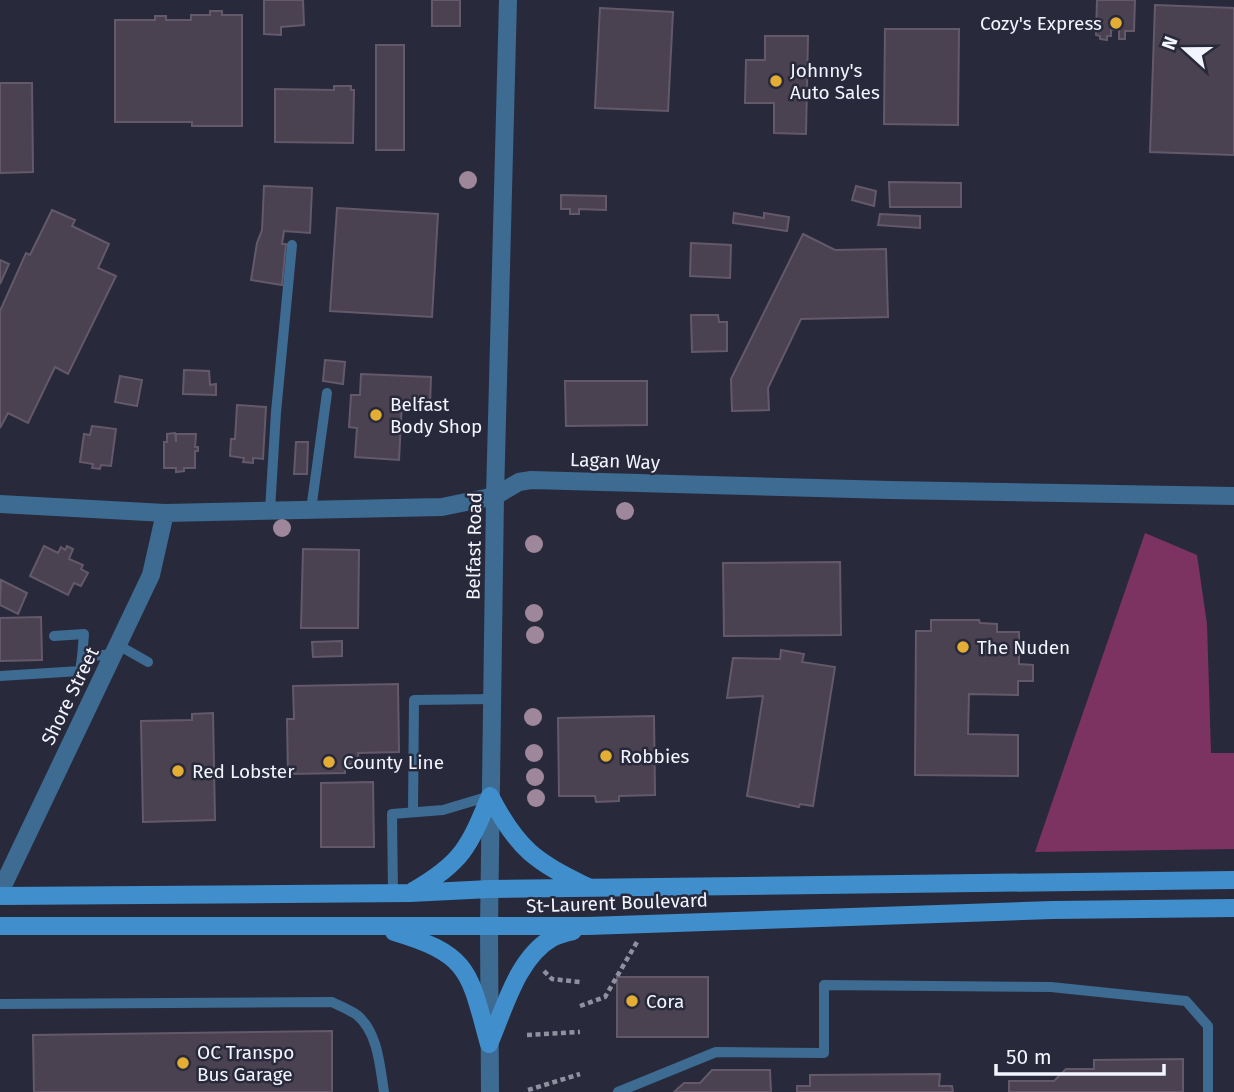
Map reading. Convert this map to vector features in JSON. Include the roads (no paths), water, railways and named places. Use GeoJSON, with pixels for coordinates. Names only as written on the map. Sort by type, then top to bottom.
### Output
{"type":"FeatureCollection","features":[{"type":"Feature","properties":{"kind":"main road"},"geometry":{"type":"LineString","coordinates":[[490,796],[507,828],[529,851],[553,869],[592,888]]}},
{"type":"Feature","properties":{"kind":"main road"},"geometry":{"type":"LineString","coordinates":[[402,893],[444,872],[456,862],[490,796]]}},
{"type":"Feature","properties":{"kind":"main road","name":"St-Laurent Boulevard"},"geometry":{"type":"LineString","coordinates":[[0,894],[402,893],[490,889],[1234,880]]}},
{"type":"Feature","properties":{"kind":"main road","name":"St-Laurent Boulevard"},"geometry":{"type":"LineString","coordinates":[[0,926],[588,926],[1038,910],[1234,908]]}},
{"type":"Feature","properties":{"kind":"main road"},"geometry":{"type":"LineString","coordinates":[[374,926],[424,942],[456,960],[472,982],[489,1044]]}},
{"type":"Feature","properties":{"kind":"main road"},"geometry":{"type":"LineString","coordinates":[[489,1044],[530,958],[552,939],[588,926]]}},
{"type":"Feature","properties":{"kind":"street","name":"Belfast Road"},"geometry":{"type":"LineString","coordinates":[[490,1092],[490,796],[508,0]]}},
{"type":"Feature","properties":{"kind":"street","name":"Lagan Way"},"geometry":{"type":"LineString","coordinates":[[0,504],[165,513],[442,508],[495,496],[519,482],[531,480],[1234,496]]}},
{"type":"Feature","properties":{"kind":"street","name":"Shore Street"},"geometry":{"type":"LineString","coordinates":[[0,894],[151,575],[165,513]]}},
{"type":"Feature","properties":{"kind":"lane"},"geometry":{"type":"LineString","coordinates":[[270,510],[276,412],[292,245]]}},
{"type":"Feature","properties":{"kind":"lane"},"geometry":{"type":"LineString","coordinates":[[311,510],[327,393]]}},
{"type":"Feature","properties":{"kind":"lane"},"geometry":{"type":"LineString","coordinates":[[0,676],[80,671],[84,634],[54,636]]}},
{"type":"Feature","properties":{"kind":"lane"},"geometry":{"type":"LineString","coordinates":[[82,657],[116,650],[148,662]]}},
{"type":"Feature","properties":{"kind":"lane"},"geometry":{"type":"LineString","coordinates":[[412,812],[414,700],[493,699]]}},
{"type":"Feature","properties":{"kind":"lane"},"geometry":{"type":"LineString","coordinates":[[402,893],[392,814],[443,810],[490,796]]}},
{"type":"Feature","properties":{"kind":"lane"},"geometry":{"type":"LineString","coordinates":[[618,1092],[716,1052],[824,1053],[824,985],[895,985],[1051,986],[1186,1001],[1208,1026],[1208,1092]]}},
{"type":"Feature","properties":{"kind":"lane"},"geometry":{"type":"LineString","coordinates":[[0,1004],[332,1002],[357,1016],[371,1034],[380,1063],[384,1092]]}},
{"type":"Feature","properties":{"kind":"place","name":"Cozy's Express"},"geometry":{"type":"Point","coordinates":[1116,23]}},
{"type":"Feature","properties":{"kind":"place","name":"Johnny's Auto Sales"},"geometry":{"type":"Point","coordinates":[776,81]}},
{"type":"Feature","properties":{"kind":"place","name":"Belfast Body Shop"},"geometry":{"type":"Point","coordinates":[376,415]}},
{"type":"Feature","properties":{"kind":"place","name":"The Nuden"},"geometry":{"type":"Point","coordinates":[963,647]}},
{"type":"Feature","properties":{"kind":"place","name":"Robbies"},"geometry":{"type":"Point","coordinates":[606,756]}},
{"type":"Feature","properties":{"kind":"place","name":"County Line"},"geometry":{"type":"Point","coordinates":[329,762]}},
{"type":"Feature","properties":{"kind":"place","name":"Red Lobster"},"geometry":{"type":"Point","coordinates":[178,771]}},
{"type":"Feature","properties":{"kind":"place","name":"Cora"},"geometry":{"type":"Point","coordinates":[632,1001]}},
{"type":"Feature","properties":{"kind":"place","name":"OC Transpo Bus Garage"},"geometry":{"type":"Point","coordinates":[183,1063]}}]}
